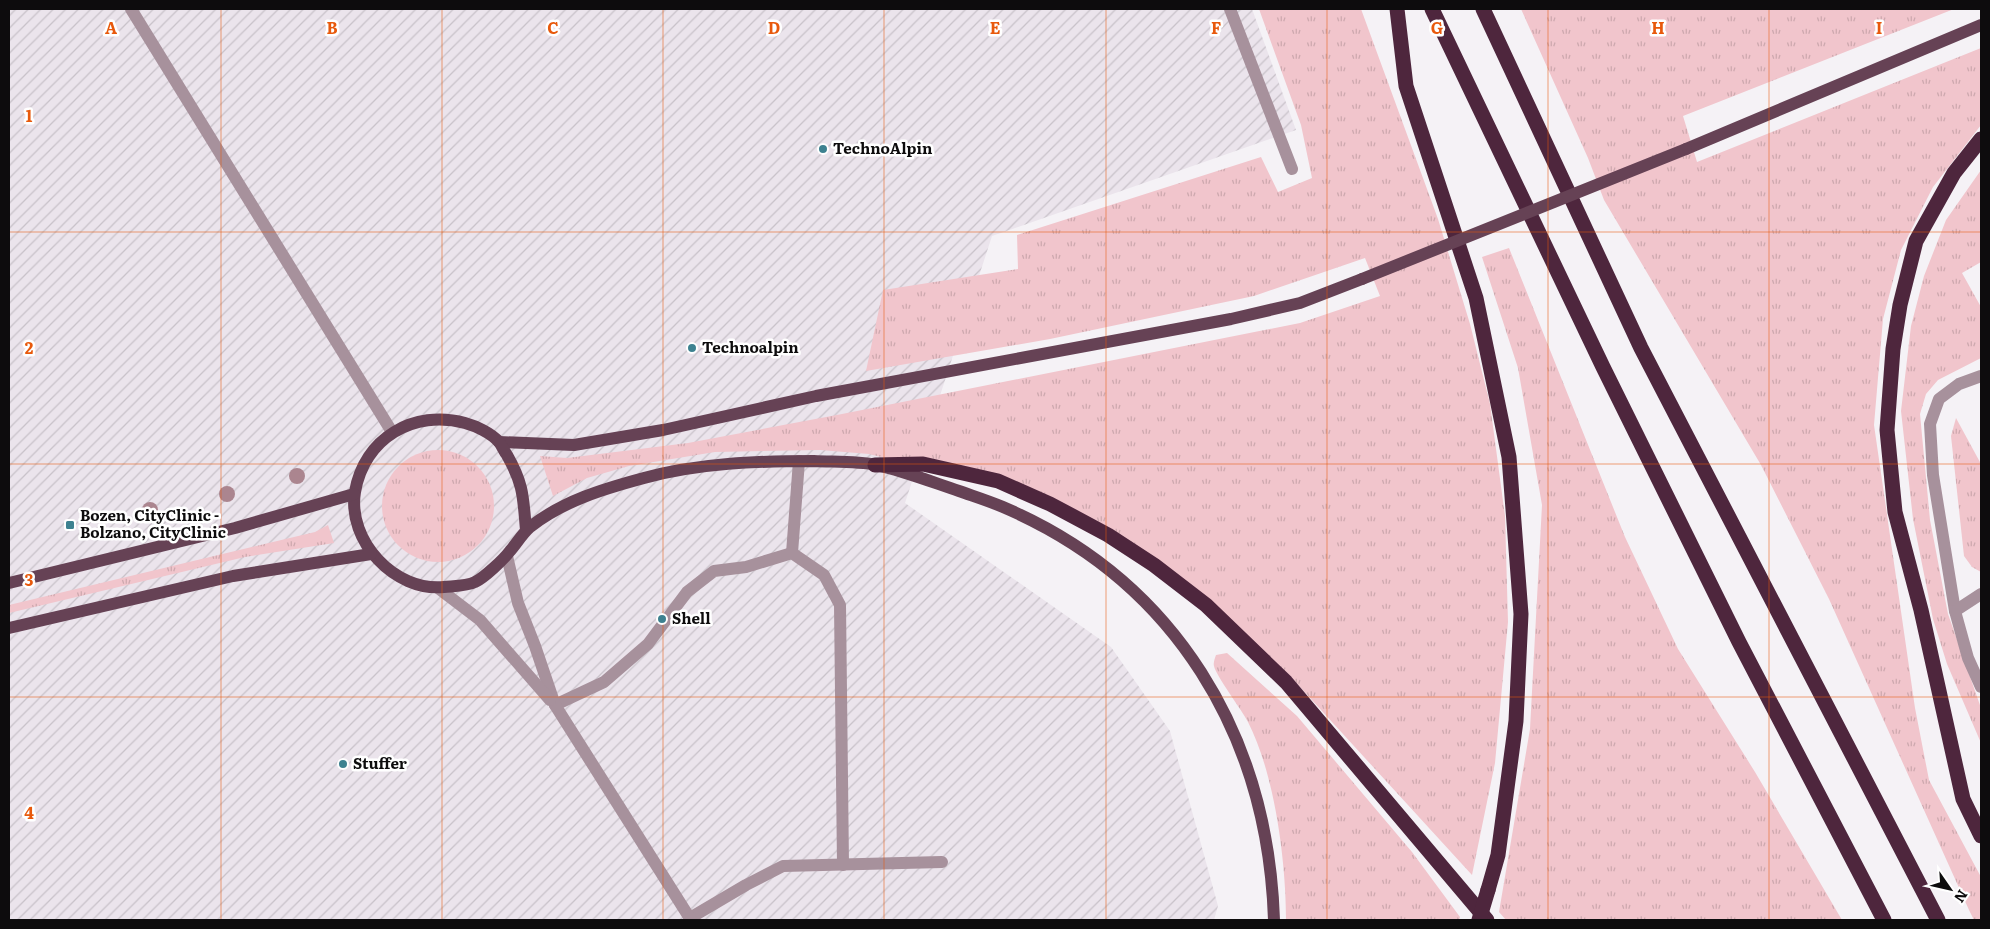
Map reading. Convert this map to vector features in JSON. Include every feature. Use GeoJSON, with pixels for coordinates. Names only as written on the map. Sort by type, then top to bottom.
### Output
{"type":"FeatureCollection","features":[{"type":"Feature","properties":{"kind":"highway"},"geometry":{"type":"LineString","coordinates":[[1397,9],[1406,86],[1476,298],[1509,457],[1521,614],[1517,701],[1507,797],[1498,855],[1479,920]]}},
{"type":"Feature","properties":{"kind":"highway"},"geometry":{"type":"LineString","coordinates":[[1432,9],[1603,367],[1739,642],[1884,920]]}},
{"type":"Feature","properties":{"kind":"highway"},"geometry":{"type":"LineString","coordinates":[[1484,9],[1641,348],[1938,920]]}},
{"type":"Feature","properties":{"kind":"highway"},"geometry":{"type":"LineString","coordinates":[[1981,139],[1954,173],[1916,241],[1900,305],[1893,349],[1887,430],[1895,512],[1921,610],[1963,799],[1981,836]]}},
{"type":"Feature","properties":{"kind":"highway"},"geometry":{"type":"LineString","coordinates":[[875,465],[923,464],[998,481],[1050,504],[1108,535],[1154,565],[1206,605],[1286,682],[1487,920]]}},
{"type":"Feature","properties":{"kind":"main road"},"geometry":{"type":"LineString","coordinates":[[499,442],[574,445],[663,430],[816,396],[1231,319],[1300,303],[1686,149],[1981,25]]}},
{"type":"Feature","properties":{"kind":"main road"},"geometry":{"type":"LineString","coordinates":[[526,530],[521,480],[499,442],[475,426],[448,418],[419,420],[392,432],[366,459],[354,494],[357,526],[371,554],[401,579],[438,588],[475,582],[507,556],[526,530],[565,503],[649,476],[725,464],[799,461],[875,465],[1003,506],[1058,534],[1098,561],[1126,584],[1166,625],[1201,671],[1217,699],[1246,760],[1256,791],[1265,836],[1274,920]]}},
{"type":"Feature","properties":{"kind":"main road"},"geometry":{"type":"LineString","coordinates":[[9,583],[226,530],[354,494]]}},
{"type":"Feature","properties":{"kind":"main road"},"geometry":{"type":"LineString","coordinates":[[9,628],[233,576],[371,554]]}},
{"type":"Feature","properties":{"kind":"street"},"geometry":{"type":"LineString","coordinates":[[131,9],[392,432]]}},
{"type":"Feature","properties":{"kind":"street"},"geometry":{"type":"LineString","coordinates":[[1230,9],[1292,168]]}},
{"type":"Feature","properties":{"kind":"street"},"geometry":{"type":"LineString","coordinates":[[1981,376],[1959,384],[1940,399],[1930,424],[1932,474],[1955,611],[1968,658],[1981,687]]}},
{"type":"Feature","properties":{"kind":"street"},"geometry":{"type":"LineString","coordinates":[[792,553],[799,461]]}},
{"type":"Feature","properties":{"kind":"street"},"geometry":{"type":"LineString","coordinates":[[555,705],[604,682],[648,644],[687,592],[714,571],[746,567],[792,553]]}},
{"type":"Feature","properties":{"kind":"street"},"geometry":{"type":"LineString","coordinates":[[792,553],[824,575],[840,605],[843,865]]}},
{"type":"Feature","properties":{"kind":"street"},"geometry":{"type":"LineString","coordinates":[[507,556],[518,603],[555,705]]}},
{"type":"Feature","properties":{"kind":"street"},"geometry":{"type":"LineString","coordinates":[[438,588],[480,620],[555,705],[690,919],[746,885],[783,866],[942,862]]}},
{"type":"Feature","properties":{"kind":"street"},"geometry":{"type":"LineString","coordinates":[[1955,611],[1981,594]]}},
{"type":"Feature","properties":{"kind":"shaded area"},"geometry":{"type":"Polygon","coordinates":[[[9,9],[1252,9],[1296,130],[992,236],[905,503],[1111,647],[1170,731],[1218,906],[1214,920],[9,920],[9,9]]]}},
{"type":"Feature","properties":{"kind":"green space"},"geometry":{"type":"Polygon","coordinates":[[[1259,9],[1361,9],[1438,219],[1470,324],[1490,404],[1505,516],[1508,622],[1495,763],[1472,875],[1289,675],[1154,568],[1009,489],[869,454],[820,450],[715,452],[629,466],[587,478],[553,496],[540,456],[567,458],[688,443],[842,414],[1300,323],[1380,296],[1365,258],[1254,296],[1050,339],[866,371],[883,290],[1018,269],[1017,235],[1261,157],[1278,192],[1312,178],[1301,125],[1259,9]]]}},
{"type":"Feature","properties":{"kind":"green space"},"geometry":{"type":"Polygon","coordinates":[[[1521,9],[1954,9],[1683,116],[1697,162],[1981,48],[1981,125],[1933,187],[1901,250],[1883,319],[1874,425],[1915,708],[1929,780],[1981,877],[1981,920],[1974,920],[1969,910],[1829,599],[1761,465],[1604,200],[1588,158],[1521,9]]]}},
{"type":"Feature","properties":{"kind":"green space"},"geometry":{"type":"Polygon","coordinates":[[[1981,170],[1981,262],[1962,273],[1981,307],[1981,358],[1938,380],[1926,394],[1920,414],[1930,520],[1948,614],[1981,708],[1981,743],[1947,664],[1933,619],[1913,519],[1901,411],[1911,326],[1924,276],[1946,220],[1981,170]]]}},
{"type":"Feature","properties":{"kind":"green space"},"geometry":{"type":"Polygon","coordinates":[[[1509,248],[1625,537],[1678,649],[1755,772],[1842,920],[1506,920],[1499,912],[1530,729],[1542,505],[1518,368],[1482,257],[1509,248]]]}},
{"type":"Feature","properties":{"kind":"green space"},"geometry":{"type":"Polygon","coordinates":[[[1956,418],[1981,464],[1981,572],[1972,567],[1964,556],[1951,436],[1956,418]]]}},
{"type":"Feature","properties":{"kind":"green space"},"geometry":{"type":"Polygon","coordinates":[[[438,450],[449,451],[459,455],[477,467],[489,485],[493,495],[493,517],[489,527],[477,545],[459,557],[449,561],[438,562],[427,561],[417,557],[399,545],[387,527],[383,517],[382,506],[383,495],[387,485],[399,467],[417,455],[427,451],[438,450]]]}},
{"type":"Feature","properties":{"kind":"green space"},"geometry":{"type":"Polygon","coordinates":[[[328,525],[334,543],[245,557],[9,613],[9,605],[315,532],[328,525]]]}},
{"type":"Feature","properties":{"kind":"green space"},"geometry":{"type":"Polygon","coordinates":[[[1227,653],[1297,716],[1412,852],[1460,917],[1459,920],[1286,920],[1281,845],[1272,792],[1265,767],[1248,722],[1214,666],[1216,655],[1227,653]]]}},
{"type":"Feature","properties":{"kind":"place","name":"TechnoAlpin"},"geometry":{"type":"Point","coordinates":[823,149]}},
{"type":"Feature","properties":{"kind":"place","name":"Technoalpin"},"geometry":{"type":"Point","coordinates":[692,348]}},
{"type":"Feature","properties":{"kind":"place","name":"Bozen, CityClinic - Bolzano, CityClinic"},"geometry":{"type":"Point","coordinates":[70,525]}},
{"type":"Feature","properties":{"kind":"place","name":"Shell"},"geometry":{"type":"Point","coordinates":[662,619]}},
{"type":"Feature","properties":{"kind":"place","name":"Stuffer"},"geometry":{"type":"Point","coordinates":[343,764]}}]}
